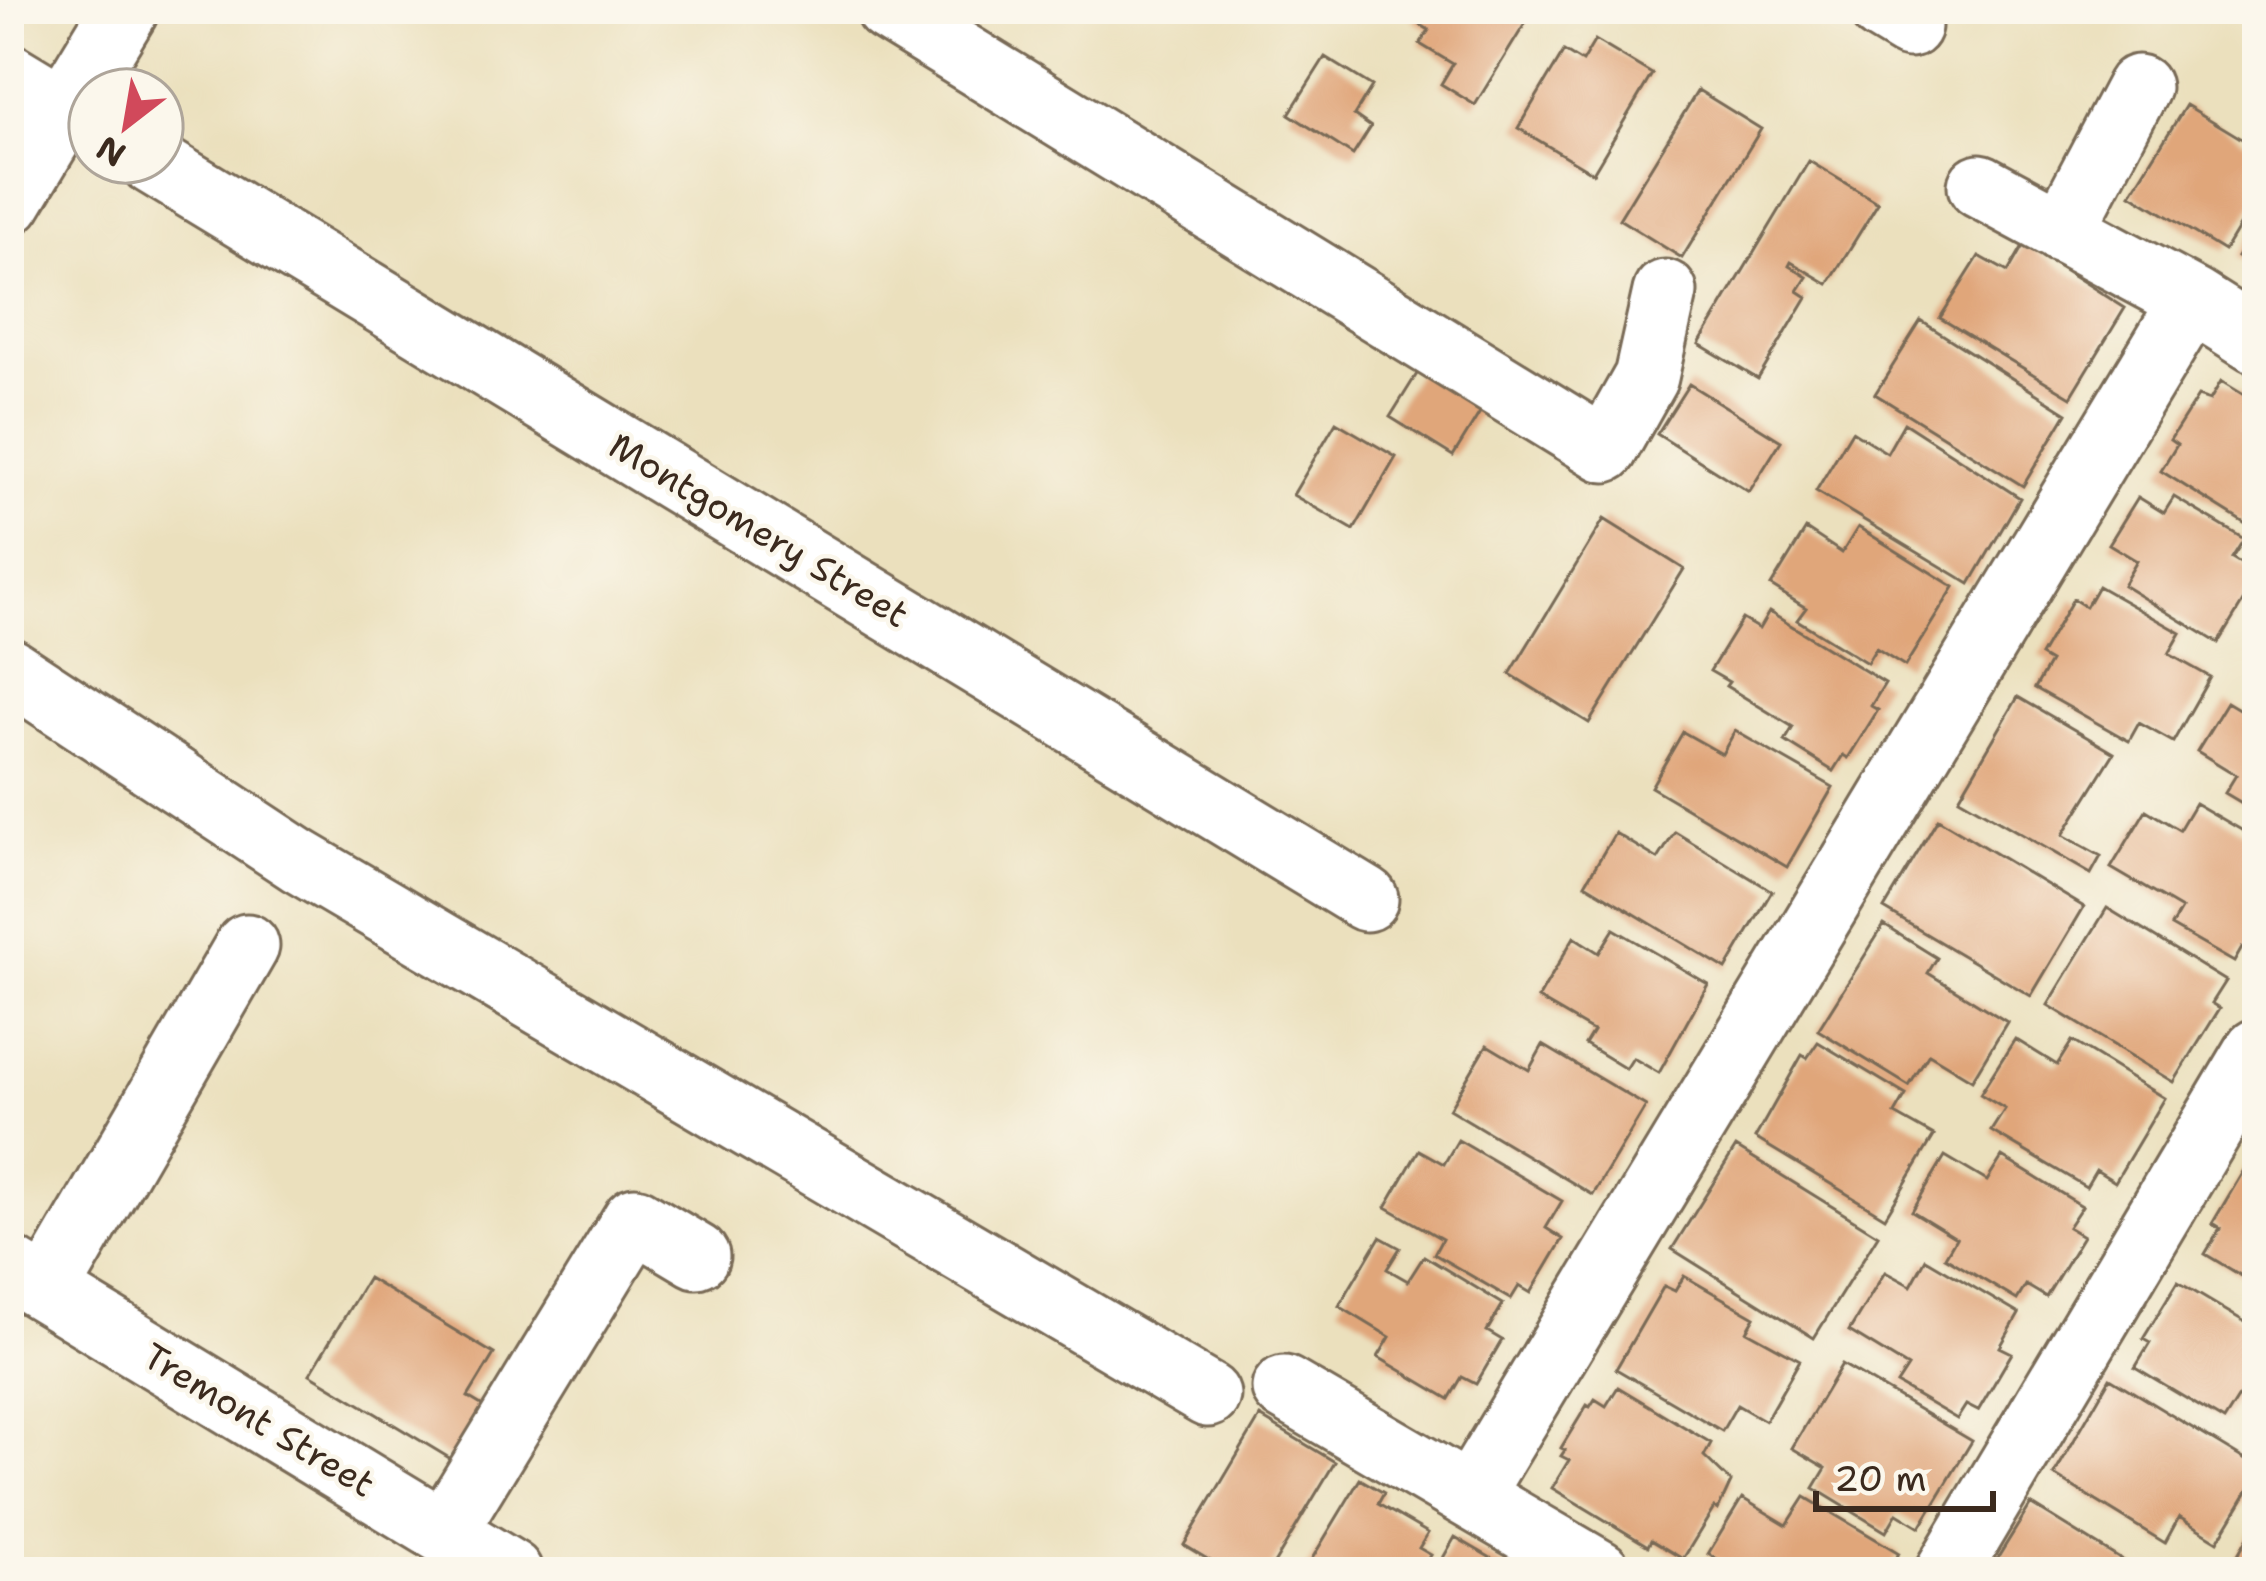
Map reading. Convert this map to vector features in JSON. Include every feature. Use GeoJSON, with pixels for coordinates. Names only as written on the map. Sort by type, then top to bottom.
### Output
{"type":"FeatureCollection","features":[{"type":"Feature","properties":{"kind":"main road"},"geometry":{"type":"LineString","coordinates":[[99,66],[124,9]]}},
{"type":"Feature","properties":{"kind":"main road"},"geometry":{"type":"LineString","coordinates":[[9,201],[66,130]]}},
{"type":"Feature","properties":{"kind":"street"},"geometry":{"type":"LineString","coordinates":[[887,9],[1605,450],[1646,377],[1665,292]]}},
{"type":"Feature","properties":{"kind":"street"},"geometry":{"type":"LineString","coordinates":[[9,75],[66,109]]}},
{"type":"Feature","properties":{"kind":"street"},"geometry":{"type":"LineString","coordinates":[[2062,231],[2138,88]]}},
{"type":"Feature","properties":{"kind":"street","name":"Montgomery Street"},"geometry":{"type":"LineString","coordinates":[[186,183],[1366,899]]}},
{"type":"Feature","properties":{"kind":"street"},"geometry":{"type":"LineString","coordinates":[[1980,186],[2192,300],[2257,341]]}},
{"type":"Feature","properties":{"kind":"street"},"geometry":{"type":"LineString","coordinates":[[1470,1496],[2192,300]]}},
{"type":"Feature","properties":{"kind":"street"},"geometry":{"type":"LineString","coordinates":[[9,670],[299,861],[1208,1395]]}},
{"type":"Feature","properties":{"kind":"street"},"geometry":{"type":"LineString","coordinates":[[28,1279],[247,946]]}},
{"type":"Feature","properties":{"kind":"street"},"geometry":{"type":"LineString","coordinates":[[1947,1572],[2257,1051]]}},
{"type":"Feature","properties":{"kind":"street"},"geometry":{"type":"LineString","coordinates":[[444,1532],[634,1219],[697,1256]]}},
{"type":"Feature","properties":{"kind":"street","name":"Tremont Street"},"geometry":{"type":"LineString","coordinates":[[28,1279],[510,1572]]}},
{"type":"Feature","properties":{"kind":"street"},"geometry":{"type":"LineString","coordinates":[[1284,1388],[1599,1572]]}},
{"type":"Feature","properties":{"kind":"building"},"geometry":{"type":"Polygon","coordinates":[[[1420,9],[1534,9],[1475,105],[1441,84],[1453,64],[1420,44],[1429,30],[1413,20],[1420,9]]]}},
{"type":"Feature","properties":{"kind":"building"},"geometry":{"type":"Polygon","coordinates":[[[1595,40],[1652,74],[1593,173],[1518,128],[1564,51],[1582,62],[1595,40]]]}},
{"type":"Feature","properties":{"kind":"building"},"geometry":{"type":"Polygon","coordinates":[[[1325,57],[1372,86],[1354,115],[1371,127],[1353,155],[1289,114],[1325,57]]]}},
{"type":"Feature","properties":{"kind":"building"},"geometry":{"type":"Polygon","coordinates":[[[1698,90],[1761,129],[1682,258],[1619,219],[1698,90]]]}},
{"type":"Feature","properties":{"kind":"building"},"geometry":{"type":"Polygon","coordinates":[[[2186,105],[2257,148],[2257,196],[2224,251],[2131,194],[2186,105]]]}},
{"type":"Feature","properties":{"kind":"building"},"geometry":{"type":"Polygon","coordinates":[[[1809,161],[1878,203],[1828,284],[1791,262],[1789,266],[1807,277],[1798,291],[1807,297],[1758,379],[1699,344],[1809,161]]]}},
{"type":"Feature","properties":{"kind":"building"},"geometry":{"type":"Polygon","coordinates":[[[2257,224],[2257,278],[2248,272],[2252,266],[2237,257],[2257,224]]]}},
{"type":"Feature","properties":{"kind":"building"},"geometry":{"type":"Polygon","coordinates":[[[2024,244],[2125,308],[2071,397],[1940,318],[1979,256],[2008,272],[2024,244]]]}},
{"type":"Feature","properties":{"kind":"building"},"geometry":{"type":"Polygon","coordinates":[[[1921,321],[2067,413],[2023,486],[1875,394],[1921,321]]]}},
{"type":"Feature","properties":{"kind":"building"},"geometry":{"type":"Polygon","coordinates":[[[1420,369],[1482,409],[1453,456],[1390,417],[1420,369]]]}},
{"type":"Feature","properties":{"kind":"building"},"geometry":{"type":"Polygon","coordinates":[[[2221,381],[2257,403],[2257,531],[2161,471],[2177,445],[2170,440],[2198,396],[2210,400],[2221,381]]]}},
{"type":"Feature","properties":{"kind":"building"},"geometry":{"type":"Polygon","coordinates":[[[1689,384],[1781,441],[1749,492],[1657,434],[1689,384]]]}},
{"type":"Feature","properties":{"kind":"building"},"geometry":{"type":"Polygon","coordinates":[[[1336,422],[1396,457],[1354,530],[1293,495],[1336,422]]]}},
{"type":"Feature","properties":{"kind":"building"},"geometry":{"type":"Polygon","coordinates":[[[1904,423],[2020,498],[1970,584],[1816,491],[1852,431],[1887,453],[1904,423]]]}},
{"type":"Feature","properties":{"kind":"building"},"geometry":{"type":"Polygon","coordinates":[[[2138,497],[2164,513],[2174,497],[2244,539],[2232,558],[2257,573],[2257,579],[2218,643],[2123,585],[2137,561],[2109,544],[2138,497]]]}},
{"type":"Feature","properties":{"kind":"building"},"geometry":{"type":"Polygon","coordinates":[[[1604,519],[1684,569],[1589,723],[1510,674],[1604,519]]]}},
{"type":"Feature","properties":{"kind":"building"},"geometry":{"type":"Polygon","coordinates":[[[1858,527],[1954,587],[1905,666],[1876,648],[1867,663],[1797,620],[1806,608],[1771,586],[1806,529],[1842,553],[1858,527]]]}},
{"type":"Feature","properties":{"kind":"building"},"geometry":{"type":"Polygon","coordinates":[[[2098,586],[2181,633],[2169,654],[2210,677],[2173,742],[2139,723],[2129,741],[2035,688],[2050,662],[2040,656],[2073,599],[2086,607],[2098,586]]]}},
{"type":"Feature","properties":{"kind":"building"},"geometry":{"type":"Polygon","coordinates":[[[1769,612],[1885,683],[1871,706],[1878,710],[1848,758],[1843,755],[1833,771],[1785,741],[1793,727],[1710,671],[1742,619],[1759,629],[1769,612]]]}},
{"type":"Feature","properties":{"kind":"building"},"geometry":{"type":"Polygon","coordinates":[[[2018,697],[2114,753],[2063,835],[2101,856],[2091,874],[1959,798],[2018,697]]]}},
{"type":"Feature","properties":{"kind":"building"},"geometry":{"type":"Polygon","coordinates":[[[2227,702],[2257,720],[2257,812],[2225,793],[2236,775],[2197,751],[2227,702]]]}},
{"type":"Feature","properties":{"kind":"building"},"geometry":{"type":"Polygon","coordinates":[[[1735,731],[1833,787],[1787,867],[1651,787],[1683,732],[1722,754],[1735,731]]]}},
{"type":"Feature","properties":{"kind":"building"},"geometry":{"type":"Polygon","coordinates":[[[2195,803],[2257,839],[2257,948],[2253,954],[2242,948],[2234,962],[2171,926],[2181,909],[2111,868],[2146,810],[2179,830],[2195,803]]]}},
{"type":"Feature","properties":{"kind":"building"},"geometry":{"type":"Polygon","coordinates":[[[1938,819],[2084,907],[2031,996],[1884,909],[1938,819]]]}},
{"type":"Feature","properties":{"kind":"building"},"geometry":{"type":"Polygon","coordinates":[[[1675,832],[1772,891],[1726,969],[1585,884],[1615,833],[1658,859],[1675,832]]]}},
{"type":"Feature","properties":{"kind":"building"},"geometry":{"type":"Polygon","coordinates":[[[2107,908],[2226,981],[2212,1003],[2220,1008],[2174,1082],[2048,1005],[2107,908]]]}},
{"type":"Feature","properties":{"kind":"building"},"geometry":{"type":"Polygon","coordinates":[[[1884,925],[1937,958],[1928,973],[2007,1022],[1972,1080],[1929,1054],[1909,1086],[1818,1030],[1884,925]]]}},
{"type":"Feature","properties":{"kind":"building"},"geometry":{"type":"Polygon","coordinates":[[[1614,929],[1708,984],[1659,1073],[1633,1058],[1626,1069],[1585,1044],[1593,1031],[1538,999],[1574,937],[1599,953],[1614,929]]]}},
{"type":"Feature","properties":{"kind":"building"},"geometry":{"type":"Polygon","coordinates":[[[2015,1039],[2057,1065],[2072,1041],[2165,1098],[2115,1182],[2096,1170],[2086,1187],[1991,1131],[2005,1109],[1980,1094],[2015,1039]]]}},
{"type":"Feature","properties":{"kind":"building"},"geometry":{"type":"Polygon","coordinates":[[[1818,1042],[1906,1095],[1895,1114],[1934,1136],[1885,1217],[1755,1138],[1802,1055],[1807,1058],[1818,1042]]]}},
{"type":"Feature","properties":{"kind":"building"},"geometry":{"type":"Polygon","coordinates":[[[1487,1045],[1529,1070],[1543,1045],[1646,1106],[1593,1195],[1449,1109],[1487,1045]]]}},
{"type":"Feature","properties":{"kind":"building"},"geometry":{"type":"Polygon","coordinates":[[[1458,1140],[1562,1201],[1546,1228],[1563,1239],[1531,1293],[1519,1286],[1511,1299],[1434,1254],[1442,1239],[1386,1207],[1419,1150],[1444,1164],[1458,1140]]]}},
{"type":"Feature","properties":{"kind":"building"},"geometry":{"type":"Polygon","coordinates":[[[1736,1147],[1878,1235],[1814,1338],[1672,1249],[1736,1147]]]}},
{"type":"Feature","properties":{"kind":"building"},"geometry":{"type":"Polygon","coordinates":[[[2257,1148],[2257,1285],[2205,1254],[2220,1229],[2212,1224],[2257,1148]]]}},
{"type":"Feature","properties":{"kind":"building"},"geometry":{"type":"Polygon","coordinates":[[[1945,1156],[1987,1181],[2002,1157],[2082,1206],[2068,1227],[2083,1236],[2046,1297],[2026,1285],[2017,1300],[1945,1257],[1956,1238],[1912,1211],[1945,1156]]]}},
{"type":"Feature","properties":{"kind":"building"},"geometry":{"type":"Polygon","coordinates":[[[1380,1237],[1400,1248],[1387,1269],[1408,1281],[1424,1256],[1503,1304],[1487,1331],[1502,1340],[1476,1384],[1462,1377],[1449,1399],[1378,1357],[1390,1337],[1339,1306],[1380,1237]]]}},
{"type":"Feature","properties":{"kind":"building"},"geometry":{"type":"Polygon","coordinates":[[[1926,1259],[2019,1314],[2000,1347],[2012,1353],[1978,1411],[1966,1405],[1957,1419],[1897,1384],[1908,1367],[1849,1331],[1885,1272],[1911,1286],[1926,1259]]]}},
{"type":"Feature","properties":{"kind":"building"},"geometry":{"type":"Polygon","coordinates":[[[1684,1276],[1755,1317],[1747,1331],[1800,1360],[1765,1421],[1737,1405],[1722,1431],[1616,1369],[1664,1286],[1675,1291],[1684,1276]]]}},
{"type":"Feature","properties":{"kind":"building"},"geometry":{"type":"Polygon","coordinates":[[[368,1278],[494,1354],[468,1397],[488,1409],[456,1462],[310,1374],[368,1278]]]}},
{"type":"Feature","properties":{"kind":"building"},"geometry":{"type":"Polygon","coordinates":[[[2178,1282],[2257,1329],[2257,1404],[2241,1394],[2224,1421],[2135,1368],[2150,1343],[2143,1339],[2178,1282]]]}},
{"type":"Feature","properties":{"kind":"building"},"geometry":{"type":"Polygon","coordinates":[[[1842,1364],[1972,1441],[1920,1527],[1897,1513],[1886,1532],[1814,1488],[1826,1468],[1792,1448],[1842,1364]]]}},
{"type":"Feature","properties":{"kind":"building"},"geometry":{"type":"Polygon","coordinates":[[[2110,1378],[2257,1467],[2257,1476],[2218,1541],[2179,1517],[2165,1543],[2054,1475],[2110,1378]]]}},
{"type":"Feature","properties":{"kind":"building"},"geometry":{"type":"Polygon","coordinates":[[[1618,1387],[1711,1443],[1704,1456],[1731,1482],[1718,1510],[1714,1508],[1683,1559],[1651,1540],[1648,1546],[1552,1488],[1569,1460],[1561,1456],[1565,1450],[1561,1448],[1587,1405],[1595,1399],[1606,1406],[1618,1387]]]}},
{"type":"Feature","properties":{"kind":"building"},"geometry":{"type":"Polygon","coordinates":[[[1260,1417],[1335,1462],[1269,1572],[1229,1572],[1184,1545],[1260,1417]]]}},
{"type":"Feature","properties":{"kind":"building"},"geometry":{"type":"Polygon","coordinates":[[[1360,1479],[1384,1493],[1378,1504],[1428,1533],[1419,1548],[1431,1555],[1421,1572],[1304,1572],[1360,1479]]]}},
{"type":"Feature","properties":{"kind":"building"},"geometry":{"type":"Polygon","coordinates":[[[1805,1497],[1899,1553],[1888,1572],[1737,1572],[1708,1554],[1742,1498],[1787,1525],[1805,1497]]]}},
{"type":"Feature","properties":{"kind":"building"},"geometry":{"type":"Polygon","coordinates":[[[2031,1504],[2141,1572],[1989,1572],[2031,1504]]]}},
{"type":"Feature","properties":{"kind":"building"},"geometry":{"type":"Polygon","coordinates":[[[2257,1521],[2257,1572],[2252,1572],[2234,1561],[2257,1521]]]}},
{"type":"Feature","properties":{"kind":"building"},"geometry":{"type":"Polygon","coordinates":[[[1455,1537],[1515,1572],[1435,1572],[1455,1537]]]}}]}
